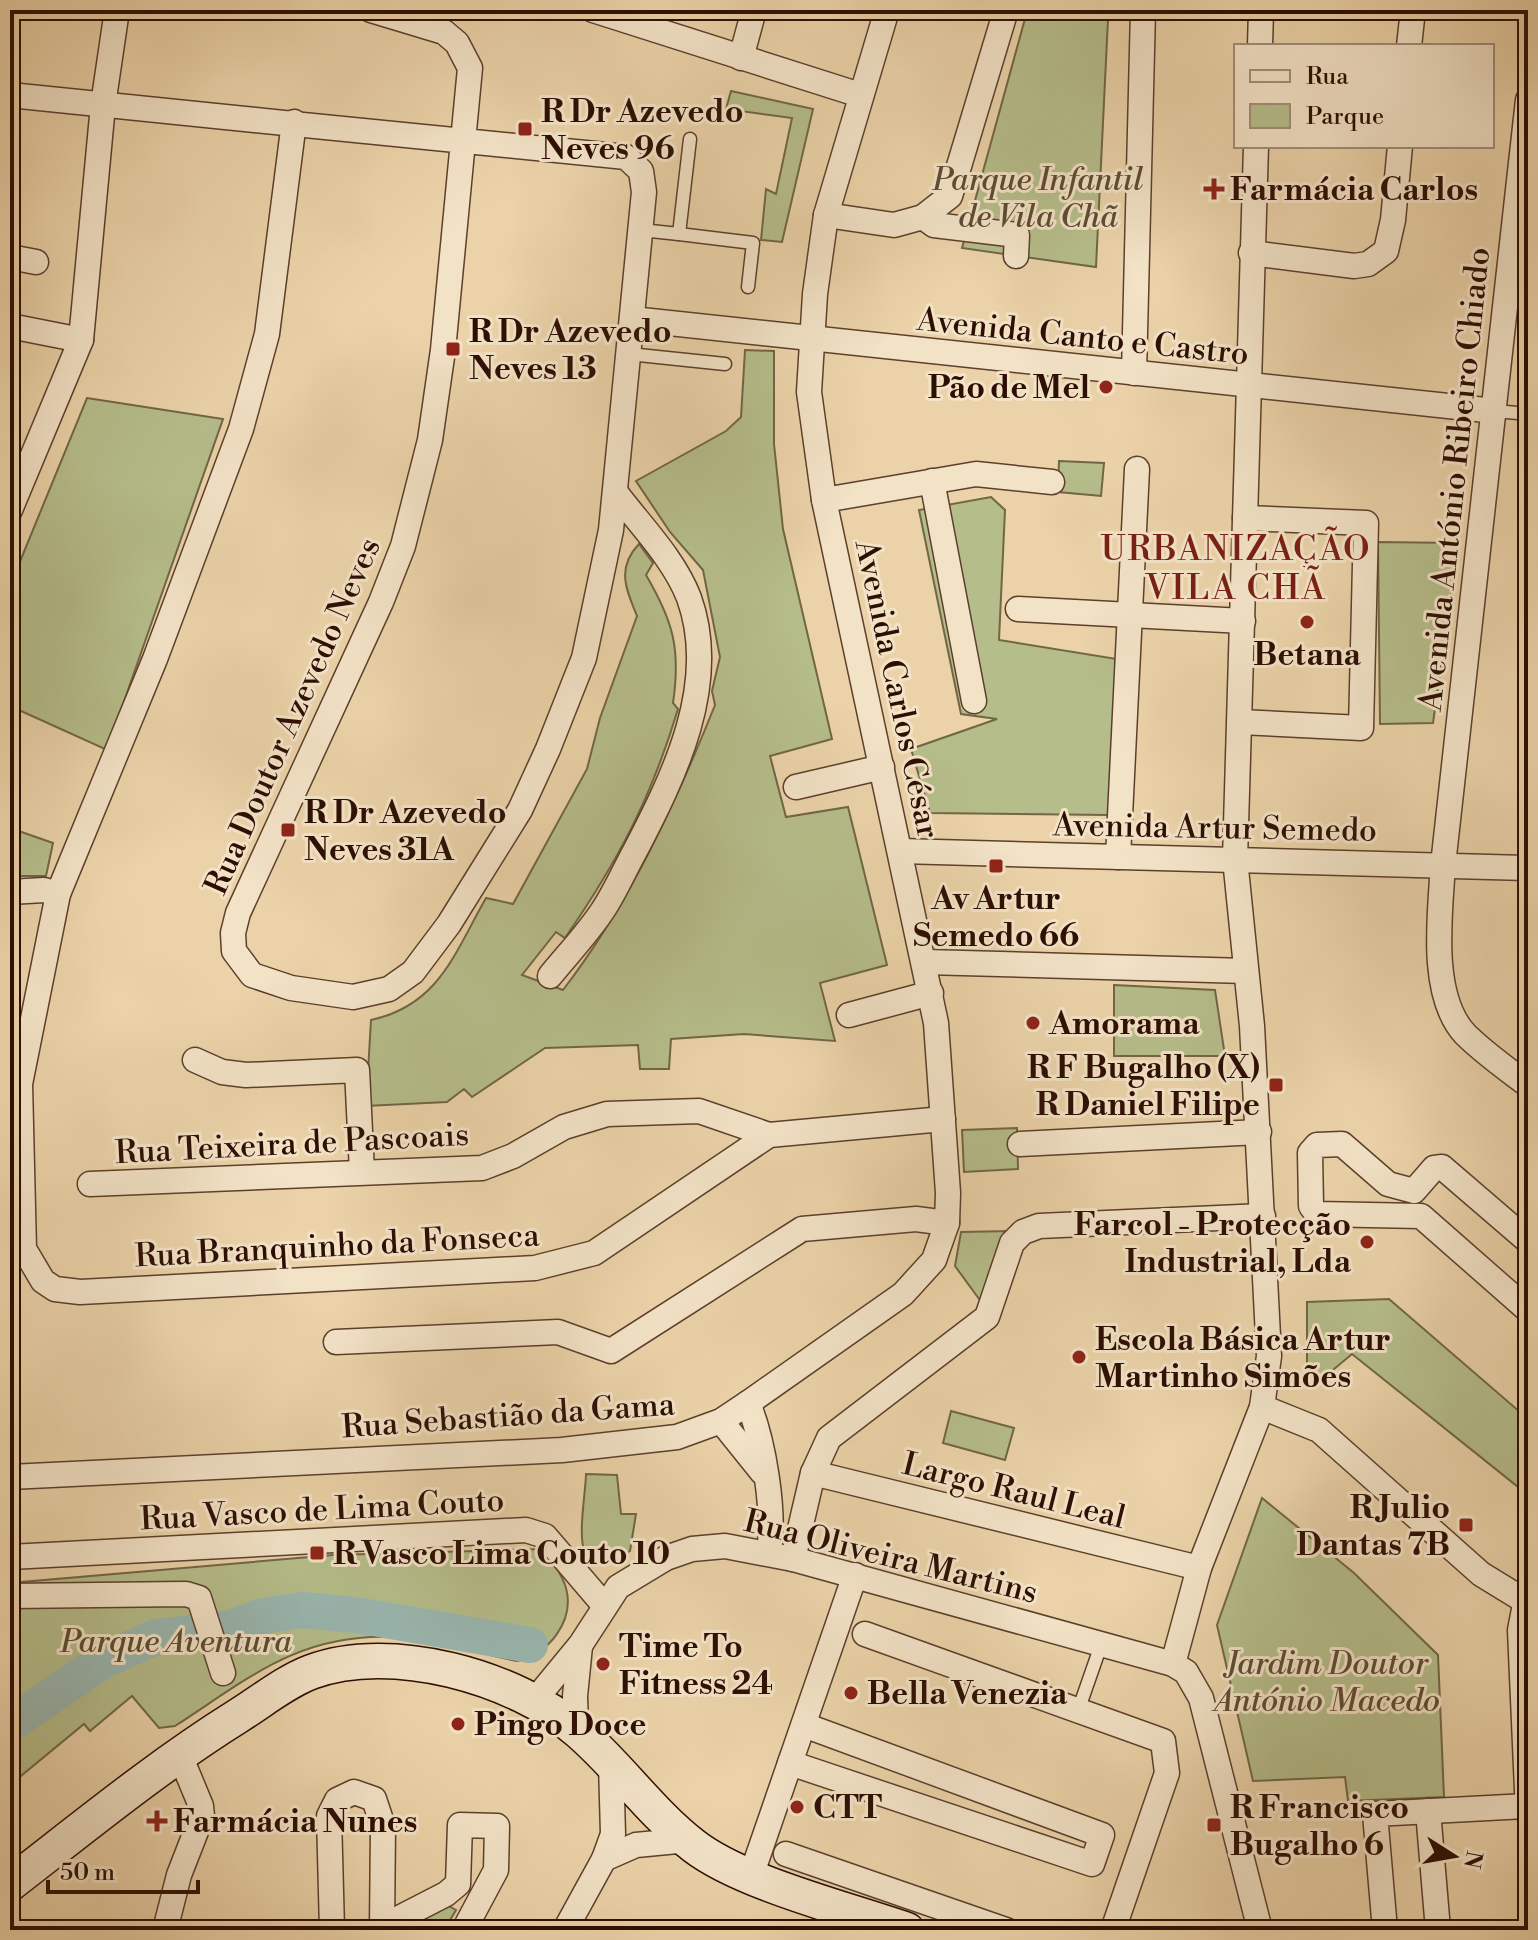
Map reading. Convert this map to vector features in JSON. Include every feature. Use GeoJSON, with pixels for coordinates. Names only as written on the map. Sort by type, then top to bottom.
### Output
{"type":"FeatureCollection","features":[{"type":"Feature","properties":{"kind":"street"},"geometry":{"type":"LineString","coordinates":[[10,510],[81,340],[103,105],[117,10]]}},
{"type":"Feature","properties":{"kind":"street"},"geometry":{"type":"LineString","coordinates":[[10,95],[466,141],[470,68],[457,43],[432,26],[371,10]]}},
{"type":"Feature","properties":{"kind":"street"},"geometry":{"type":"LineString","coordinates":[[593,10],[860,95]]}},
{"type":"Feature","properties":{"kind":"street"},"geometry":{"type":"LineString","coordinates":[[741,58],[754,10]]}},
{"type":"Feature","properties":{"kind":"street","name":"Avenida Carlos César"},"geometry":{"type":"LineString","coordinates":[[887,10],[826,215],[811,339],[809,392],[824,500],[925,962],[940,1052]]}},
{"type":"Feature","properties":{"kind":"street"},"geometry":{"type":"LineString","coordinates":[[826,215],[894,225],[923,217],[950,196],[1006,10]]}},
{"type":"Feature","properties":{"kind":"street"},"geometry":{"type":"LineString","coordinates":[[1134,373],[1143,10]]}},
{"type":"Feature","properties":{"kind":"street"},"geometry":{"type":"LineString","coordinates":[[1260,44],[1261,10]]}},
{"type":"Feature","properties":{"kind":"street"},"geometry":{"type":"LineString","coordinates":[[1409,44],[1413,10]]}},
{"type":"Feature","properties":{"kind":"street","name":"Avenida António Ribeiro Chiado"},"geometry":{"type":"LineString","coordinates":[[1528,100],[1443,865],[1438,938],[1448,1003],[1463,1032],[1528,1085]]}},
{"type":"Feature","properties":{"kind":"street","name":"Rua Branquinho da Fonseca"},"geometry":{"type":"LineString","coordinates":[[294,122],[267,334],[241,429],[155,659],[58,894],[20,1084],[20,1188],[24,1249],[29,1263],[43,1281],[55,1289],[80,1292],[535,1268],[594,1253],[769,1135],[943,1119]]}},
{"type":"Feature","properties":{"kind":"street","name":"Rua Doutor Azevedo Neves"},"geometry":{"type":"LineString","coordinates":[[466,141],[626,157],[635,163],[644,180],[616,493],[584,658],[548,749],[507,831],[413,972],[389,989],[353,997],[291,988],[252,975],[241,965],[234,951],[233,933],[238,913],[381,602],[417,500],[443,350],[466,141]]}},
{"type":"Feature","properties":{"kind":"street"},"geometry":{"type":"LineString","coordinates":[[1256,148],[1235,859],[1259,1132],[1269,1356],[1262,1407],[1199,1568],[1173,1664],[1186,1672],[1201,1698],[1260,1929]]}},
{"type":"Feature","properties":{"kind":"street"},"geometry":{"type":"LineString","coordinates":[[1251,253],[1354,266],[1368,264],[1377,258],[1386,251],[1393,220],[1400,148]]}},
{"type":"Feature","properties":{"kind":"street"},"geometry":{"type":"LineString","coordinates":[[923,217],[934,225],[1017,235],[1016,256]]}},
{"type":"Feature","properties":{"kind":"street"},"geometry":{"type":"LineString","coordinates":[[10,257],[36,262]]}},
{"type":"Feature","properties":{"kind":"street","name":"Avenida Canto e Castro"},"geometry":{"type":"LineString","coordinates":[[632,319],[1495,411]]}},
{"type":"Feature","properties":{"kind":"street"},"geometry":{"type":"LineString","coordinates":[[10,326],[81,340]]}},
{"type":"Feature","properties":{"kind":"street"},"geometry":{"type":"LineString","coordinates":[[1118,857],[1137,469]]}},
{"type":"Feature","properties":{"kind":"street"},"geometry":{"type":"LineString","coordinates":[[824,500],[976,474],[1052,482]]}},
{"type":"Feature","properties":{"kind":"street"},"geometry":{"type":"LineString","coordinates":[[932,481],[974,701]]}},
{"type":"Feature","properties":{"kind":"street"},"geometry":{"type":"LineString","coordinates":[[550,976],[603,911],[654,814],[685,743],[698,684],[699,641],[688,597],[665,556],[616,493]]}},
{"type":"Feature","properties":{"kind":"street"},"geometry":{"type":"LineString","coordinates":[[1240,722],[1361,728],[1364,627],[1366,523],[1245,518]]}},
{"type":"Feature","properties":{"kind":"street"},"geometry":{"type":"LineString","coordinates":[[1018,609],[1243,621]]}},
{"type":"Feature","properties":{"kind":"street"},"geometry":{"type":"LineString","coordinates":[[796,787],[882,767]]}},
{"type":"Feature","properties":{"kind":"street","name":"Avenida Artur Semedo"},"geometry":{"type":"LineString","coordinates":[[900,851],[1528,868]]}},
{"type":"Feature","properties":{"kind":"street"},"geometry":{"type":"LineString","coordinates":[[10,892],[44,890],[58,894]]}},
{"type":"Feature","properties":{"kind":"street"},"geometry":{"type":"LineString","coordinates":[[925,962],[1246,971]]}},
{"type":"Feature","properties":{"kind":"street"},"geometry":{"type":"LineString","coordinates":[[849,1015],[931,993]]}},
{"type":"Feature","properties":{"kind":"street","name":"Rua Sebastião da Gama"},"geometry":{"type":"LineString","coordinates":[[10,1477],[562,1450],[677,1437],[721,1421],[912,1286],[934,1260],[947,1223],[940,1052]]}},
{"type":"Feature","properties":{"kind":"street"},"geometry":{"type":"LineString","coordinates":[[195,1060],[222,1072],[246,1075],[357,1070],[362,1172]]}},
{"type":"Feature","properties":{"kind":"street","name":"Rua Teixeira de Pascoais"},"geometry":{"type":"LineString","coordinates":[[90,1184],[482,1168],[513,1156],[564,1127],[607,1114],[699,1111],[742,1123],[769,1135]]}},
{"type":"Feature","properties":{"kind":"street"},"geometry":{"type":"LineString","coordinates":[[1020,1144],[1259,1132]]}},
{"type":"Feature","properties":{"kind":"street"},"geometry":{"type":"LineString","coordinates":[[1414,1191],[1388,1184],[1342,1144],[1317,1145],[1310,1153],[1311,1206],[1317,1214],[1421,1216]]}},
{"type":"Feature","properties":{"kind":"street"},"geometry":{"type":"LineString","coordinates":[[1526,1306],[1421,1216],[1415,1205],[1414,1191],[1434,1168],[1442,1167],[1528,1241]]}},
{"type":"Feature","properties":{"kind":"street"},"geometry":{"type":"LineString","coordinates":[[793,1559],[813,1473],[829,1438],[987,1317],[1012,1243],[1023,1232],[1039,1226],[1263,1216]]}},
{"type":"Feature","properties":{"kind":"street"},"geometry":{"type":"LineString","coordinates":[[336,1342],[558,1332],[611,1351],[802,1229],[916,1219],[947,1223]]}},
{"type":"Feature","properties":{"kind":"street"},"geometry":{"type":"LineString","coordinates":[[748,1403],[758,1429],[771,1514],[769,1553]]}},
{"type":"Feature","properties":{"kind":"street"},"geometry":{"type":"LineString","coordinates":[[1262,1407],[1319,1430],[1481,1574],[1526,1595],[1520,1630],[1528,1813]]}},
{"type":"Feature","properties":{"kind":"street"},"geometry":{"type":"LineString","coordinates":[[721,1421],[763,1473]]}},
{"type":"Feature","properties":{"kind":"street","name":"Largo Raul Leal"},"geometry":{"type":"LineString","coordinates":[[813,1473],[1199,1568]]}},
{"type":"Feature","properties":{"kind":"street","name":"Rua Vasco de Lima Couto"},"geometry":{"type":"LineString","coordinates":[[10,1557],[526,1530],[545,1536],[604,1605]]}},
{"type":"Feature","properties":{"kind":"street","name":"Rua Oliveira Martins"},"geometry":{"type":"LineString","coordinates":[[535,1700],[581,1644],[604,1605],[633,1576],[666,1558],[692,1549],[725,1546],[769,1553],[855,1575],[1173,1664]]}},
{"type":"Feature","properties":{"kind":"street"},"geometry":{"type":"LineString","coordinates":[[751,1876],[855,1575]]}},
{"type":"Feature","properties":{"kind":"street"},"geometry":{"type":"LineString","coordinates":[[10,1596],[186,1594],[199,1598],[223,1673]]}},
{"type":"Feature","properties":{"kind":"street"},"geometry":{"type":"LineString","coordinates":[[865,1634],[1163,1741],[1167,1773],[1113,1930]]}},
{"type":"Feature","properties":{"kind":"street","name":"Rua Oliveira Martins"},"geometry":{"type":"LineString","coordinates":[[576,1729],[575,1696],[581,1644]]}},
{"type":"Feature","properties":{"kind":"street"},"geometry":{"type":"LineString","coordinates":[[10,1884],[179,1753],[296,1680],[326,1668],[356,1662],[424,1665],[494,1683],[535,1700],[576,1729],[688,1840],[751,1876],[845,1891],[1006,1930]]}},
{"type":"Feature","properties":{"kind":"street"},"geometry":{"type":"LineString","coordinates":[[790,1763],[1092,1864],[1102,1835],[804,1725]]}},
{"type":"Feature","properties":{"kind":"street"},"geometry":{"type":"LineString","coordinates":[[165,1930],[179,1875],[202,1816],[201,1806],[179,1753]]}},
{"type":"Feature","properties":{"kind":"street"},"geometry":{"type":"LineString","coordinates":[[565,1930],[604,1859],[613,1834],[611,1764]]}},
{"type":"Feature","properties":{"kind":"street"},"geometry":{"type":"LineString","coordinates":[[332,1930],[329,1816],[337,1800],[354,1792],[374,1799],[383,1826],[379,1928],[446,1894],[458,1884],[460,1825],[497,1826],[496,1870],[464,1930]]}},
{"type":"Feature","properties":{"kind":"street"},"geometry":{"type":"LineString","coordinates":[[1385,1930],[1375,1814],[1528,1806]]}},
{"type":"Feature","properties":{"kind":"street"},"geometry":{"type":"LineString","coordinates":[[1428,1811],[1438,1930]]}},
{"type":"Feature","properties":{"kind":"street"},"geometry":{"type":"LineString","coordinates":[[604,1859],[636,1845],[688,1840]]}},
{"type":"Feature","properties":{"kind":"street"},"geometry":{"type":"LineString","coordinates":[[786,1854],[907,1930]]}},
{"type":"Feature","properties":{"kind":"lane"},"geometry":{"type":"LineString","coordinates":[[679,234],[690,139]]}},
{"type":"Feature","properties":{"kind":"lane"},"geometry":{"type":"LineString","coordinates":[[641,230],[753,243],[748,287]]}},
{"type":"Feature","properties":{"kind":"lane"},"geometry":{"type":"LineString","coordinates":[[629,354],[725,364]]}},
{"type":"Feature","properties":{"kind":"lane","name":"Avenida Canto e Castro"},"geometry":{"type":"LineString","coordinates":[[1495,411],[1528,414]]}},
{"type":"Feature","properties":{"kind":"lane"},"geometry":{"type":"LineString","coordinates":[[1078,1711],[1101,1645]]}},
{"type":"Feature","properties":{"kind":"green space","name":"Parque Infantil de Vila Chã"},"geometry":{"type":"Polygon","coordinates":[[[1026,15],[1108,19],[1096,267],[962,248],[1026,15]]]}},
{"type":"Feature","properties":{"kind":"green space"},"geometry":{"type":"Polygon","coordinates":[[[731,91],[813,109],[782,242],[761,240],[766,189],[776,194],[792,118],[726,109],[731,91]]]}},
{"type":"Feature","properties":{"kind":"green space"},"geometry":{"type":"Polygon","coordinates":[[[745,350],[774,351],[774,444],[783,529],[832,739],[770,756],[786,817],[848,807],[887,965],[820,983],[835,1041],[744,1034],[671,1039],[669,1069],[640,1069],[638,1045],[545,1048],[472,1097],[464,1089],[447,1102],[366,1106],[371,1020],[394,1013],[429,990],[453,957],[486,898],[513,904],[587,769],[600,718],[637,616],[627,588],[625,570],[639,544],[653,563],[646,575],[663,607],[673,636],[676,667],[673,703],[678,709],[644,801],[617,855],[565,938],[556,932],[522,975],[563,990],[609,923],[649,853],[715,705],[712,691],[720,657],[703,570],[670,532],[636,481],[726,431],[741,417],[745,350]]]}},
{"type":"Feature","properties":{"kind":"green space"},"geometry":{"type":"Polygon","coordinates":[[[87,398],[223,419],[107,750],[10,706],[10,586],[87,398]]]}},
{"type":"Feature","properties":{"kind":"green space"},"geometry":{"type":"Polygon","coordinates":[[[1059,461],[1104,463],[1101,496],[1058,492],[1059,461]]]}},
{"type":"Feature","properties":{"kind":"green space"},"geometry":{"type":"Polygon","coordinates":[[[991,497],[1005,510],[999,640],[1123,660],[1109,815],[930,813],[911,749],[997,719],[961,714],[919,510],[991,497]]]}},
{"type":"Feature","properties":{"kind":"green space"},"geometry":{"type":"Polygon","coordinates":[[[1378,542],[1458,543],[1433,723],[1380,724],[1378,542]]]}},
{"type":"Feature","properties":{"kind":"green space"},"geometry":{"type":"Polygon","coordinates":[[[10,828],[53,843],[46,876],[10,876],[10,828]]]}},
{"type":"Feature","properties":{"kind":"green space"},"geometry":{"type":"Polygon","coordinates":[[[1114,985],[1215,990],[1225,1056],[1114,1056],[1114,985]]]}},
{"type":"Feature","properties":{"kind":"green space"},"geometry":{"type":"Polygon","coordinates":[[[1017,1128],[1018,1169],[964,1172],[962,1130],[1017,1128]]]}},
{"type":"Feature","properties":{"kind":"green space"},"geometry":{"type":"Polygon","coordinates":[[[1010,1231],[982,1303],[955,1266],[961,1232],[1010,1231]]]}},
{"type":"Feature","properties":{"kind":"green space"},"geometry":{"type":"Polygon","coordinates":[[[1389,1299],[1528,1419],[1528,1495],[1352,1354],[1321,1380],[1307,1369],[1307,1302],[1389,1299]]]}},
{"type":"Feature","properties":{"kind":"green space"},"geometry":{"type":"Polygon","coordinates":[[[951,1411],[1014,1428],[1005,1460],[943,1443],[951,1411]]]}},
{"type":"Feature","properties":{"kind":"green space"},"geometry":{"type":"Polygon","coordinates":[[[586,1474],[617,1475],[621,1514],[636,1514],[630,1551],[609,1562],[595,1563],[586,1556],[582,1543],[586,1474]]]}},
{"type":"Feature","properties":{"kind":"green space","name":"Jardim Doutor António Macedo"},"geometry":{"type":"Polygon","coordinates":[[[1262,1498],[1354,1573],[1438,1655],[1444,1797],[1348,1801],[1345,1777],[1253,1781],[1217,1625],[1262,1498]]]}},
{"type":"Feature","properties":{"kind":"green space","name":"Parque Aventura"},"geometry":{"type":"Polygon","coordinates":[[[543,1549],[564,1583],[568,1600],[563,1624],[556,1635],[539,1652],[528,1657],[517,1661],[407,1638],[358,1638],[328,1643],[301,1651],[251,1676],[175,1726],[159,1728],[132,1696],[90,1731],[84,1724],[10,1785],[10,1583],[333,1555],[543,1549]]]}},
{"type":"Feature","properties":{"kind":"green space"},"geometry":{"type":"Polygon","coordinates":[[[447,1905],[456,1910],[444,1930],[412,1930],[410,1926],[447,1905]]]}},
{"type":"Feature","properties":{"kind":"waterway"},"geometry":{"type":"LineString","coordinates":[[10,1724],[104,1660],[156,1637],[231,1628],[262,1616],[302,1610],[356,1615],[530,1645]]}},
{"type":"Feature","properties":{"kind":"place","name":"R Dr Azevedo Neves 96"},"geometry":{"type":"Point","coordinates":[525,129]}},
{"type":"Feature","properties":{"kind":"place","name":"Farmácia Carlos"},"geometry":{"type":"Point","coordinates":[1214,189]}},
{"type":"Feature","properties":{"kind":"place","name":"R Dr Azevedo Neves 13"},"geometry":{"type":"Point","coordinates":[453,349]}},
{"type":"Feature","properties":{"kind":"place","name":"Pão de Mel"},"geometry":{"type":"Point","coordinates":[1106,387]}},
{"type":"Feature","properties":{"kind":"place","name":"Betana"},"geometry":{"type":"Point","coordinates":[1307,622]}},
{"type":"Feature","properties":{"kind":"place","name":"R Dr Azevedo Neves 31A"},"geometry":{"type":"Point","coordinates":[288,830]}},
{"type":"Feature","properties":{"kind":"place","name":"Av Artur Semedo 66"},"geometry":{"type":"Point","coordinates":[996,866]}},
{"type":"Feature","properties":{"kind":"place","name":"Amorama"},"geometry":{"type":"Point","coordinates":[1033,1023]}},
{"type":"Feature","properties":{"kind":"place","name":"R F Bugalho (X) R Daniel Filipe"},"geometry":{"type":"Point","coordinates":[1276,1085]}},
{"type":"Feature","properties":{"kind":"place","name":"Farcol - Protecção Industrial, Lda"},"geometry":{"type":"Point","coordinates":[1367,1242]}},
{"type":"Feature","properties":{"kind":"place","name":"Escola Básica Artur Martinho Simões"},"geometry":{"type":"Point","coordinates":[1079,1357]}},
{"type":"Feature","properties":{"kind":"place","name":"R Julio Dantas 7B"},"geometry":{"type":"Point","coordinates":[1466,1525]}},
{"type":"Feature","properties":{"kind":"place","name":"R Vasco Lima Couto 10"},"geometry":{"type":"Point","coordinates":[317,1553]}},
{"type":"Feature","properties":{"kind":"place","name":"Time To Fitness 24"},"geometry":{"type":"Point","coordinates":[603,1664]}},
{"type":"Feature","properties":{"kind":"place","name":"Bella Venezia"},"geometry":{"type":"Point","coordinates":[851,1693]}},
{"type":"Feature","properties":{"kind":"place","name":"Pingo Doce"},"geometry":{"type":"Point","coordinates":[458,1724]}},
{"type":"Feature","properties":{"kind":"place","name":"CTT"},"geometry":{"type":"Point","coordinates":[797,1807]}},
{"type":"Feature","properties":{"kind":"place","name":"Farmácia Nunes"},"geometry":{"type":"Point","coordinates":[157,1821]}},
{"type":"Feature","properties":{"kind":"place","name":"R Francisco Bugalho 6"},"geometry":{"type":"Point","coordinates":[1214,1825]}},
{"type":"Feature","properties":{"kind":"district","name":"URBANIZAÇÃO VILA CHÃ"},"geometry":{"type":"Point","coordinates":[1236,568]}}]}
